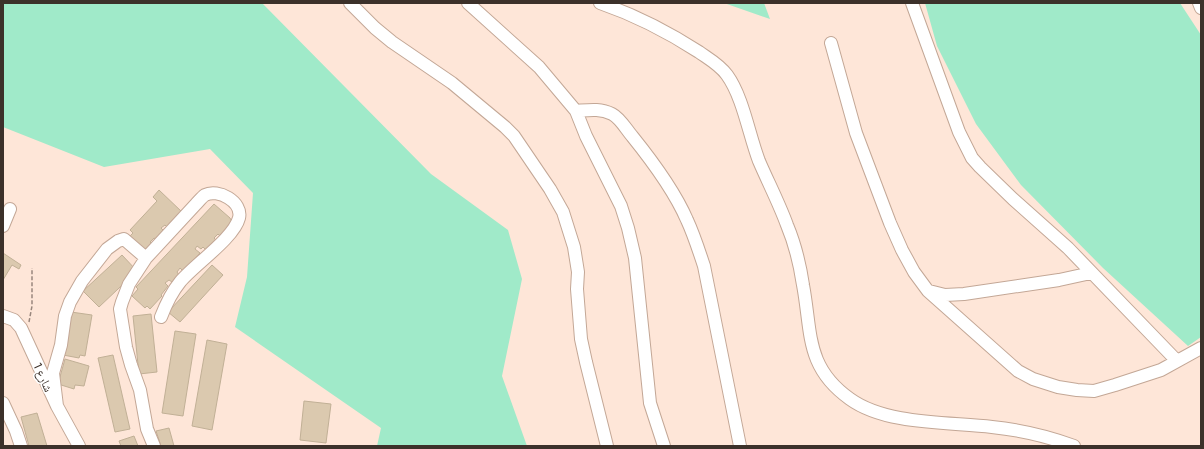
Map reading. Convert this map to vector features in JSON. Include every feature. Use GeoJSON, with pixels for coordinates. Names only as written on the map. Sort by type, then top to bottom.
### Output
{"type":"FeatureCollection","features":[{"type":"Feature","properties":{"kind":"street"},"geometry":{"type":"LineString","coordinates":[[350,3],[375,28],[392,42],[452,84],[505,127],[514,136],[550,189],[563,212],[574,247],[578,272],[577,289],[581,339],[607,446]]}},
{"type":"Feature","properties":{"kind":"street"},"geometry":{"type":"LineString","coordinates":[[468,3],[539,66],[576,111],[586,136],[620,206],[628,228],[635,258],[650,403],[664,446]]}},
{"type":"Feature","properties":{"kind":"street"},"geometry":{"type":"LineString","coordinates":[[600,3],[640,19],[671,35],[708,58],[720,67],[727,75],[734,87],[759,160],[785,219],[794,245],[803,285],[810,334],[816,359],[821,369],[837,389],[860,406],[897,417],[929,422],[990,426],[1022,431],[1053,438],[1074,446]]}},
{"type":"Feature","properties":{"kind":"street"},"geometry":{"type":"LineString","coordinates":[[912,3],[959,132],[972,158],[996,183],[1068,248],[1177,361]]}},
{"type":"Feature","properties":{"kind":"street"},"geometry":{"type":"LineString","coordinates":[[1199,3],[1201,8]]}},
{"type":"Feature","properties":{"kind":"street"},"geometry":{"type":"LineString","coordinates":[[831,43],[856,133],[890,223],[914,272],[928,291],[1018,371],[1032,379],[1044,383],[1077,390],[1094,390],[1116,385],[1161,370],[1201,348]]}},
{"type":"Feature","properties":{"kind":"street"},"geometry":{"type":"LineString","coordinates":[[576,111],[594,109],[603,110],[614,115],[645,152],[687,219],[704,266],[740,446]]}},
{"type":"Feature","properties":{"kind":"street"},"geometry":{"type":"LineString","coordinates":[[154,446],[147,429],[140,390],[126,347],[120,309],[122,302],[129,284],[146,258],[205,195],[215,193],[230,198],[238,208],[239,216],[236,226],[227,237],[180,282],[170,295],[161,317]]}},
{"type":"Feature","properties":{"kind":"street"},"geometry":{"type":"LineString","coordinates":[[3,226],[10,209]]}},
{"type":"Feature","properties":{"kind":"street"},"geometry":{"type":"LineString","coordinates":[[58,406],[53,373],[61,345],[65,316],[78,287],[107,248],[118,241],[124,239],[146,258]]}},
{"type":"Feature","properties":{"kind":"street"},"geometry":{"type":"LineString","coordinates":[[928,291],[945,295],[964,294],[1059,280],[1091,273]]}},
{"type":"Feature","properties":{"kind":"street","name":"شارع 1"},"geometry":{"type":"LineString","coordinates":[[3,316],[14,320],[21,328],[58,406],[79,446]]}},
{"type":"Feature","properties":{"kind":"street"},"geometry":{"type":"LineString","coordinates":[[3,403],[21,446]]}},
{"type":"Feature","properties":{"kind":"path"},"geometry":{"type":"LineString","coordinates":[[26,338],[32,306],[32,268]]}},
{"type":"Feature","properties":{"kind":"green space"},"geometry":{"type":"Polygon","coordinates":[[[3,3],[262,3],[431,174],[508,230],[522,279],[502,376],[527,446],[377,446],[381,428],[235,327],[247,277],[253,193],[210,149],[104,167],[3,127],[3,3]]]}},
{"type":"Feature","properties":{"kind":"green space"},"geometry":{"type":"Polygon","coordinates":[[[724,3],[764,3],[770,19],[724,3]]]}},
{"type":"Feature","properties":{"kind":"green space"},"geometry":{"type":"Polygon","coordinates":[[[925,3],[1180,3],[1201,35],[1201,337],[1188,346],[1103,268],[1021,185],[976,124],[937,46],[925,3]]]}},
{"type":"Feature","properties":{"kind":"building"},"geometry":{"type":"Polygon","coordinates":[[[159,190],[182,212],[167,227],[165,225],[161,228],[165,232],[157,240],[154,238],[150,242],[153,245],[147,251],[128,238],[133,233],[130,230],[157,201],[153,197],[159,190]]]}},
{"type":"Feature","properties":{"kind":"building"},"geometry":{"type":"Polygon","coordinates":[[[214,204],[230,218],[232,222],[221,237],[218,234],[214,238],[216,240],[206,250],[203,247],[201,249],[197,246],[195,249],[200,253],[183,271],[180,268],[177,272],[179,275],[172,282],[169,280],[165,283],[168,286],[161,295],[162,296],[150,309],[147,306],[145,308],[132,296],[138,289],[136,287],[214,204]]]}},
{"type":"Feature","properties":{"kind":"building"},"geometry":{"type":"Polygon","coordinates":[[[3,253],[21,265],[19,269],[12,265],[3,280],[3,253]]]}},
{"type":"Feature","properties":{"kind":"building"},"geometry":{"type":"Polygon","coordinates":[[[122,255],[137,271],[99,307],[83,291],[122,255]]]}},
{"type":"Feature","properties":{"kind":"building"},"geometry":{"type":"Polygon","coordinates":[[[212,265],[223,275],[180,322],[168,312],[212,265]]]}},
{"type":"Feature","properties":{"kind":"building"},"geometry":{"type":"Polygon","coordinates":[[[71,312],[92,315],[85,356],[80,355],[79,358],[63,355],[71,312]]]}},
{"type":"Feature","properties":{"kind":"building"},"geometry":{"type":"Polygon","coordinates":[[[151,314],[157,372],[139,374],[133,316],[151,314]]]}},
{"type":"Feature","properties":{"kind":"building"},"geometry":{"type":"Polygon","coordinates":[[[175,331],[196,334],[183,416],[162,413],[175,331]]]}},
{"type":"Feature","properties":{"kind":"building"},"geometry":{"type":"Polygon","coordinates":[[[207,340],[227,344],[212,430],[192,426],[207,340]]]}},
{"type":"Feature","properties":{"kind":"building"},"geometry":{"type":"Polygon","coordinates":[[[113,355],[130,429],[115,432],[98,358],[113,355]]]}},
{"type":"Feature","properties":{"kind":"building"},"geometry":{"type":"Polygon","coordinates":[[[65,359],[89,366],[84,386],[75,385],[74,389],[58,384],[65,359]]]}},
{"type":"Feature","properties":{"kind":"building"},"geometry":{"type":"Polygon","coordinates":[[[304,401],[331,404],[326,443],[300,440],[304,401]]]}},
{"type":"Feature","properties":{"kind":"building"},"geometry":{"type":"Polygon","coordinates":[[[37,413],[47,446],[29,446],[21,417],[37,413]]]}},
{"type":"Feature","properties":{"kind":"building"},"geometry":{"type":"Polygon","coordinates":[[[169,428],[174,446],[161,446],[156,431],[169,428]]]}},
{"type":"Feature","properties":{"kind":"building"},"geometry":{"type":"Polygon","coordinates":[[[134,436],[138,446],[121,446],[119,441],[134,436]]]}}]}
